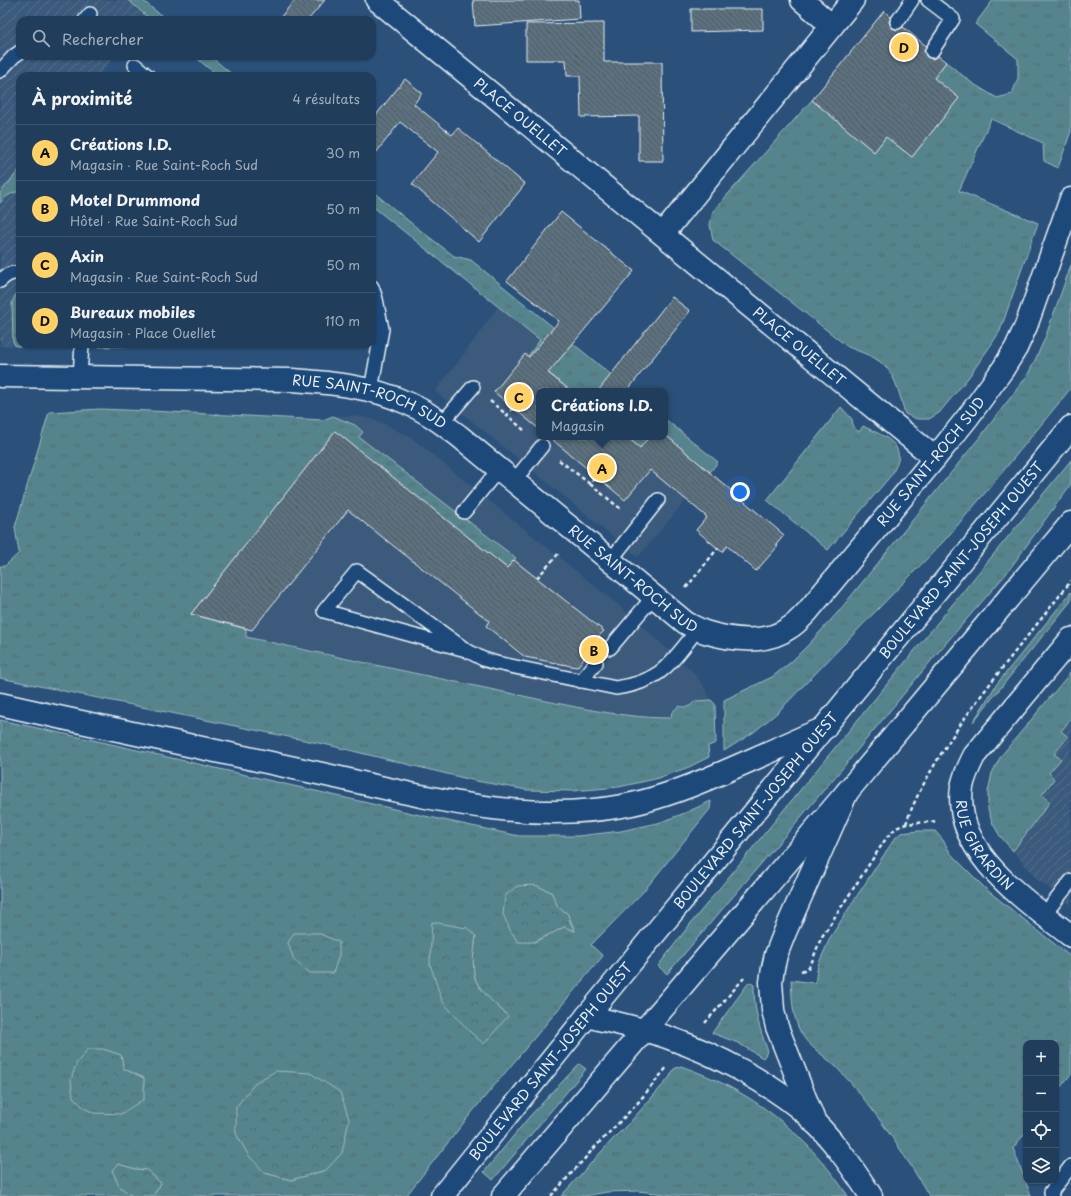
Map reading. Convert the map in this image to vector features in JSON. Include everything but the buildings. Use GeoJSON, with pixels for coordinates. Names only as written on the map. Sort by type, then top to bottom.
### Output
{"type":"FeatureCollection","features":[{"type":"Feature","properties":{"kind":"main road","name":"PLACE OUELLET"},"geometry":{"type":"LineString","coordinates":[[377,0],[935,458]]}},
{"type":"Feature","properties":{"kind":"main road"},"geometry":{"type":"LineString","coordinates":[[802,0],[832,26]]}},
{"type":"Feature","properties":{"kind":"main road"},"geometry":{"type":"LineString","coordinates":[[663,234],[852,0]]}},
{"type":"Feature","properties":{"kind":"main road","name":"RUE SAINT-ROCH SUD"},"geometry":{"type":"LineString","coordinates":[[0,376],[292,380],[324,382],[371,390],[407,403],[442,423],[686,623],[710,633],[746,639],[767,638],[788,629],[808,612],[935,458],[991,387],[1016,348],[1026,326],[1071,199]]}},
{"type":"Feature","properties":{"kind":"main road","name":"BOULEVARD SAINT-JOSEPH OUEST"},"geometry":{"type":"LineString","coordinates":[[442,1196],[587,1016],[1071,427]]}},
{"type":"Feature","properties":{"kind":"main road"},"geometry":{"type":"LineString","coordinates":[[503,1196],[847,792],[1071,523]]}},
{"type":"Feature","properties":{"kind":"main road","name":"RUE GIRARDIN"},"geometry":{"type":"LineString","coordinates":[[1071,639],[974,756],[967,770],[962,787],[964,821],[971,839],[981,855],[1016,892],[1071,936]]}},
{"type":"Feature","properties":{"kind":"main road"},"geometry":{"type":"LineString","coordinates":[[0,704],[446,801],[507,810],[549,812],[588,811],[621,807],[657,798],[690,787],[824,728]]}},
{"type":"Feature","properties":{"kind":"main road"},"geometry":{"type":"LineString","coordinates":[[815,1123],[777,1027],[773,1010],[771,982],[776,955],[785,932],[847,792]]}},
{"type":"Feature","properties":{"kind":"main road"},"geometry":{"type":"LineString","coordinates":[[587,1016],[644,1030],[687,1044],[754,1078],[804,1112],[815,1123],[843,1157],[871,1196]]}},
{"type":"Feature","properties":{"kind":"lane"},"geometry":{"type":"LineString","coordinates":[[897,22],[912,0]]}},
{"type":"Feature","properties":{"kind":"lane"},"geometry":{"type":"LineString","coordinates":[[928,0],[953,19],[932,51]]}},
{"type":"Feature","properties":{"kind":"lane"},"geometry":{"type":"LineString","coordinates":[[0,71],[16,55]]}},
{"type":"Feature","properties":{"kind":"lane"},"geometry":{"type":"LineString","coordinates":[[135,65],[143,72]]}},
{"type":"Feature","properties":{"kind":"lane"},"geometry":{"type":"LineString","coordinates":[[0,281],[6,275],[16,272]]}},
{"type":"Feature","properties":{"kind":"lane"},"geometry":{"type":"LineString","coordinates":[[371,390],[382,329],[376,309]]}},
{"type":"Feature","properties":{"kind":"lane"},"geometry":{"type":"LineString","coordinates":[[80,377],[82,348]]}},
{"type":"Feature","properties":{"kind":"lane"},"geometry":{"type":"LineString","coordinates":[[442,423],[473,387]]}},
{"type":"Feature","properties":{"kind":"lane"},"geometry":{"type":"LineString","coordinates":[[464,512],[542,446]]}},
{"type":"Feature","properties":{"kind":"lane"},"geometry":{"type":"LineString","coordinates":[[610,561],[658,500]]}},
{"type":"Feature","properties":{"kind":"lane"},"geometry":{"type":"LineString","coordinates":[[466,650],[324,611],[357,571],[466,650],[483,659],[616,688],[636,685],[658,674],[667,666],[698,629]]}},
{"type":"Feature","properties":{"kind":"lane"},"geometry":{"type":"LineString","coordinates":[[610,648],[660,603]]}},
{"type":"Feature","properties":{"kind":"lane"},"geometry":{"type":"LineString","coordinates":[[582,681],[596,663]]}},
{"type":"Feature","properties":{"kind":"lane"},"geometry":{"type":"LineString","coordinates":[[1044,915],[1071,881]]}},
{"type":"Feature","properties":{"kind":"lane"},"geometry":{"type":"LineString","coordinates":[[1052,1196],[1051,1192],[1071,1166]]}},
{"type":"Feature","properties":{"kind":"path"},"geometry":{"type":"LineString","coordinates":[[513,408],[507,415],[542,446],[640,524]]}},
{"type":"Feature","properties":{"kind":"path"},"geometry":{"type":"LineString","coordinates":[[590,484],[596,476]]}},
{"type":"Feature","properties":{"kind":"path"},"geometry":{"type":"LineString","coordinates":[[537,578],[575,532]]}},
{"type":"Feature","properties":{"kind":"path"},"geometry":{"type":"LineString","coordinates":[[660,603],[718,548]]}},
{"type":"Feature","properties":{"kind":"path"},"geometry":{"type":"LineString","coordinates":[[906,824],[910,812],[929,774],[954,733],[1001,669],[1071,581]]}},
{"type":"Feature","properties":{"kind":"path"},"geometry":{"type":"LineString","coordinates":[[800,971],[807,969],[811,964],[821,938],[887,837],[896,828],[906,824],[933,822]]}},
{"type":"Feature","properties":{"kind":"path"},"geometry":{"type":"LineString","coordinates":[[702,1027],[744,978]]}},
{"type":"Feature","properties":{"kind":"path"},"geometry":{"type":"LineString","coordinates":[[551,1196],[596,1146],[636,1105],[663,1073]]}},
{"type":"Feature","properties":{"kind":"shaded area"},"geometry":{"type":"Polygon","coordinates":[[[0,0],[128,0],[146,16],[16,16],[16,60],[112,60],[101,72],[16,72],[16,346],[0,346],[0,0]]]}},
{"type":"Feature","properties":{"kind":"shaded area"},"geometry":{"type":"Polygon","coordinates":[[[498,307],[540,340],[626,388],[536,388],[536,440],[668,440],[668,421],[718,462],[638,557],[435,391],[498,307]]]}},
{"type":"Feature","properties":{"kind":"shaded area"},"geometry":{"type":"Polygon","coordinates":[[[333,416],[356,416],[376,420],[412,438],[622,608],[692,671],[715,704],[697,737],[179,630],[335,432],[333,416]]]}},
{"type":"Feature","properties":{"kind":"shaded area"},"geometry":{"type":"Polygon","coordinates":[[[1071,672],[1071,905],[1037,879],[1000,836],[993,824],[988,810],[988,792],[992,773],[1001,756],[1071,672]]]}},
{"type":"Feature","properties":{"kind":"green space"},"geometry":{"type":"Polygon","coordinates":[[[128,0],[142,0],[162,16],[146,16],[128,0]]]}},
{"type":"Feature","properties":{"kind":"green space"},"geometry":{"type":"Polygon","coordinates":[[[993,0],[1071,0],[1071,131],[1058,168],[1044,161],[1043,143],[991,119],[959,191],[1038,223],[1000,331],[968,378],[939,413],[929,419],[917,419],[905,414],[895,381],[884,365],[871,357],[848,347],[713,240],[710,225],[713,211],[812,100],[874,151],[946,62],[972,83],[997,98],[1012,94],[1018,78],[1018,59],[975,24],[993,0]]]}},
{"type":"Feature","properties":{"kind":"green space"},"geometry":{"type":"Polygon","coordinates":[[[199,60],[215,60],[229,72],[213,72],[199,60]]]}},
{"type":"Feature","properties":{"kind":"green space"},"geometry":{"type":"Polygon","coordinates":[[[16,174],[16,192],[4,198],[0,203],[0,193],[16,174]]]}},
{"type":"Feature","properties":{"kind":"green space"},"geometry":{"type":"Polygon","coordinates":[[[376,194],[454,256],[471,260],[627,388],[567,388],[528,356],[540,340],[376,209],[376,194]]]}},
{"type":"Feature","properties":{"kind":"green space"},"geometry":{"type":"Polygon","coordinates":[[[1071,265],[1071,388],[944,541],[778,712],[754,732],[724,751],[724,700],[772,677],[791,662],[809,644],[839,611],[984,432],[1027,376],[1045,338],[1071,265]]]}},
{"type":"Feature","properties":{"kind":"green space"},"geometry":{"type":"Polygon","coordinates":[[[16,295],[16,346],[13,342],[12,302],[16,295]]]}},
{"type":"Feature","properties":{"kind":"green space"},"geometry":{"type":"Polygon","coordinates":[[[841,407],[852,419],[853,427],[859,432],[863,426],[882,435],[893,443],[898,454],[898,461],[893,473],[828,550],[767,500],[841,407]]]}},
{"type":"Feature","properties":{"kind":"green space"},"geometry":{"type":"Polygon","coordinates":[[[100,409],[323,420],[333,416],[355,425],[363,432],[359,437],[516,558],[507,568],[335,432],[191,614],[246,629],[246,637],[608,713],[671,718],[672,712],[679,706],[686,707],[690,706],[695,701],[711,700],[715,704],[716,743],[708,746],[709,757],[689,767],[655,779],[619,787],[573,791],[527,790],[476,781],[328,745],[0,678],[0,566],[5,566],[19,553],[15,527],[49,412],[100,409]]]}},
{"type":"Feature","properties":{"kind":"green space"},"geometry":{"type":"Polygon","coordinates":[[[668,421],[718,462],[710,472],[671,440],[655,460],[631,440],[668,440],[668,421]]]}},
{"type":"Feature","properties":{"kind":"green space"},"geometry":{"type":"Polygon","coordinates":[[[1071,460],[1071,484],[1006,574],[940,650],[841,770],[667,974],[658,966],[691,923],[1071,460]]]}},
{"type":"Feature","properties":{"kind":"green space"},"geometry":{"type":"Polygon","coordinates":[[[1071,592],[1071,601],[973,722],[996,685],[1071,592]]]}},
{"type":"Feature","properties":{"kind":"green space"},"geometry":{"type":"Polygon","coordinates":[[[1071,672],[1071,719],[1061,731],[1068,737],[1054,754],[1061,759],[1049,773],[1054,779],[1042,795],[1050,802],[1013,851],[1000,836],[993,824],[988,810],[988,792],[992,773],[1001,756],[1071,672]]]}},
{"type":"Feature","properties":{"kind":"green space"},"geometry":{"type":"Polygon","coordinates":[[[0,720],[519,836],[578,836],[621,831],[658,823],[711,801],[710,809],[643,892],[591,945],[603,956],[473,1111],[406,1196],[153,1196],[161,1183],[147,1170],[135,1169],[118,1164],[112,1170],[119,1186],[132,1196],[0,1196],[0,720]],[[535,885],[534,942],[564,927],[575,931],[568,914],[558,907],[551,892],[535,885]],[[476,936],[430,964],[508,1016],[478,986],[474,976],[473,965],[476,936]],[[76,1064],[144,1078],[124,1069],[76,1064]],[[326,1170],[265,1173],[291,1180],[326,1170]]]}},
{"type":"Feature","properties":{"kind":"green space"},"geometry":{"type":"Polygon","coordinates":[[[935,831],[943,840],[951,854],[987,890],[1071,957],[1071,1074],[1059,1089],[1059,1040],[1023,1040],[1023,1136],[1013,1148],[1023,1175],[1023,1184],[1026,1184],[1031,1196],[929,1196],[902,1152],[872,1110],[838,1069],[807,1041],[797,1025],[793,1006],[791,980],[815,983],[818,965],[830,938],[895,838],[901,833],[935,831]]]}},
{"type":"Feature","properties":{"kind":"green space"},"geometry":{"type":"Polygon","coordinates":[[[535,885],[551,892],[558,907],[568,914],[575,931],[564,927],[534,942],[518,942],[510,930],[503,914],[505,896],[517,886],[535,885]]]}},
{"type":"Feature","properties":{"kind":"green space"},"geometry":{"type":"Polygon","coordinates":[[[432,922],[467,928],[476,936],[473,965],[476,981],[486,995],[508,1016],[484,1044],[469,1031],[442,1001],[430,964],[432,922]]]}},
{"type":"Feature","properties":{"kind":"green space"},"geometry":{"type":"Polygon","coordinates":[[[294,933],[318,933],[339,942],[339,955],[333,973],[310,973],[294,960],[288,943],[294,933]]]}},
{"type":"Feature","properties":{"kind":"green space"},"geometry":{"type":"Polygon","coordinates":[[[749,982],[754,985],[758,1019],[768,1051],[763,1058],[738,1043],[712,1033],[749,982]]]}},
{"type":"Feature","properties":{"kind":"green space"},"geometry":{"type":"Polygon","coordinates":[[[88,1049],[103,1049],[121,1055],[124,1069],[144,1078],[144,1099],[121,1114],[94,1113],[84,1108],[73,1097],[71,1080],[76,1064],[88,1049]]]}},
{"type":"Feature","properties":{"kind":"green space"},"geometry":{"type":"Polygon","coordinates":[[[579,1064],[586,1069],[493,1180],[484,1172],[529,1117],[579,1064]]]}},
{"type":"Feature","properties":{"kind":"green space"},"geometry":{"type":"Polygon","coordinates":[[[681,1066],[732,1088],[776,1117],[796,1134],[814,1153],[832,1173],[848,1196],[683,1196],[638,1191],[607,1192],[585,1196],[561,1196],[631,1121],[669,1078],[674,1069],[681,1066]]]}},
{"type":"Feature","properties":{"kind":"green space"},"geometry":{"type":"Polygon","coordinates":[[[276,1071],[310,1073],[340,1092],[349,1119],[342,1153],[326,1170],[291,1180],[265,1173],[249,1156],[236,1134],[236,1107],[256,1082],[276,1071]]]}},
{"type":"Feature","properties":{"kind":"green space"},"geometry":{"type":"Polygon","coordinates":[[[118,1164],[135,1169],[147,1170],[161,1183],[153,1196],[132,1196],[119,1186],[112,1170],[118,1164]]]}},
{"type":"Feature","properties":{"kind":"place","name":"Bureaux mobiles"},"geometry":{"type":"Point","coordinates":[904,47]}},
{"type":"Feature","properties":{"kind":"place","name":"Axin"},"geometry":{"type":"Point","coordinates":[519,397]}},
{"type":"Feature","properties":{"kind":"place","name":"Créations I.D."},"geometry":{"type":"Point","coordinates":[602,468]}},
{"type":"Feature","properties":{"kind":"place","name":"Motel Drummond"},"geometry":{"type":"Point","coordinates":[594,650]}}]}
